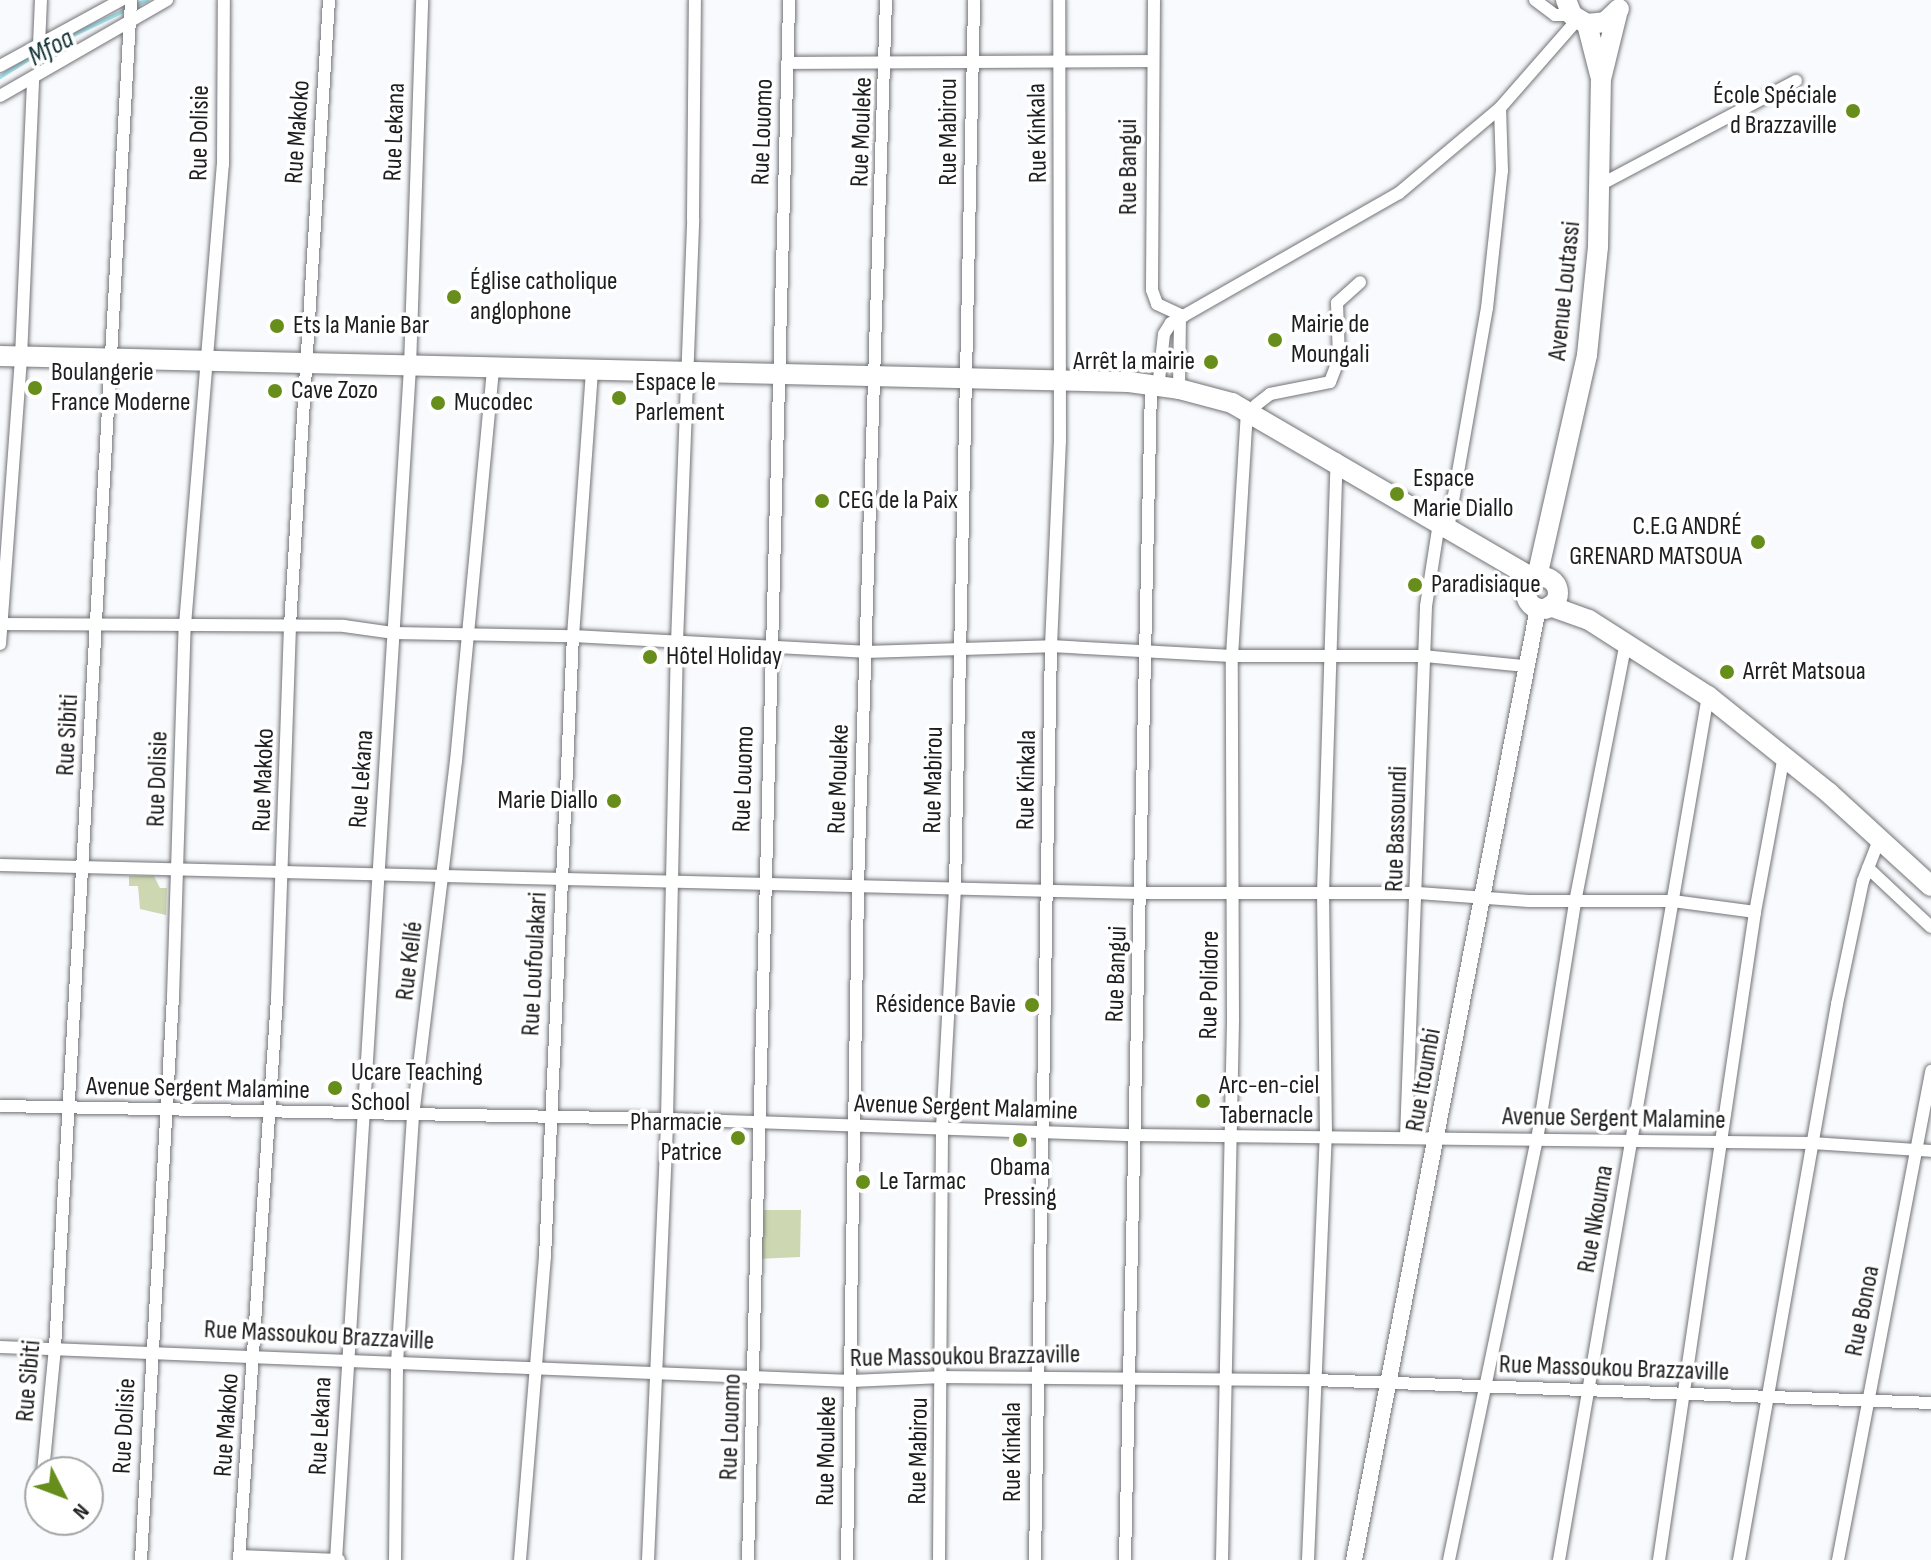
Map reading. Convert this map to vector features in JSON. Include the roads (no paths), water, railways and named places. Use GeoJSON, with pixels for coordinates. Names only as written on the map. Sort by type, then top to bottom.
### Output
{"type":"FeatureCollection","features":[{"type":"Feature","properties":{"kind":"main road"},"geometry":{"type":"LineString","coordinates":[[1575,15],[1605,22],[1620,5]]}},
{"type":"Feature","properties":{"kind":"main road","name":"Avenue Loutassi"},"geometry":{"type":"LineString","coordinates":[[1543,591],[1556,506],[1587,355],[1600,185],[1601,79],[1620,5]]}},
{"type":"Feature","properties":{"kind":"main road","name":"Avenue Loutassi"},"geometry":{"type":"LineString","coordinates":[[1575,15],[1601,79]]}},
{"type":"Feature","properties":{"kind":"main road"},"geometry":{"type":"LineString","coordinates":[[0,356],[592,370],[689,376],[1213,383],[1252,408],[1315,441],[1330,456],[1708,696],[1784,756],[1931,886]]}},
{"type":"Feature","properties":{"kind":"street"},"geometry":{"type":"LineString","coordinates":[[39,45],[41,0]]}},
{"type":"Feature","properties":{"kind":"street"},"geometry":{"type":"LineString","coordinates":[[0,66],[121,0]]}},
{"type":"Feature","properties":{"kind":"street","name":"Rue Sibiti"},"geometry":{"type":"LineString","coordinates":[[45,1456],[55,1348],[131,0]]}},
{"type":"Feature","properties":{"kind":"street"},"geometry":{"type":"LineString","coordinates":[[0,96],[167,0]]}},
{"type":"Feature","properties":{"kind":"street","name":"Rue Dolisie"},"geometry":{"type":"LineString","coordinates":[[141,1560],[177,868],[185,625],[223,165],[224,0]]}},
{"type":"Feature","properties":{"kind":"street","name":"Rue Makoko"},"geometry":{"type":"LineString","coordinates":[[239,1558],[284,868],[290,625],[329,0]]}},
{"type":"Feature","properties":{"kind":"street","name":"Rue Lekana"},"geometry":{"type":"LineString","coordinates":[[337,1560],[346,1363],[410,367],[422,0]]}},
{"type":"Feature","properties":{"kind":"street"},"geometry":{"type":"LineString","coordinates":[[648,1560],[667,1119],[677,642],[689,376],[695,0]]}},
{"type":"Feature","properties":{"kind":"street","name":"Rue Louomo"},"geometry":{"type":"LineString","coordinates":[[748,1560],[755,1377],[756,1123],[789,0]]}},
{"type":"Feature","properties":{"kind":"street","name":"Rue Mouleke"},"geometry":{"type":"LineString","coordinates":[[847,1560],[858,886],[877,379],[886,0]]}},
{"type":"Feature","properties":{"kind":"street","name":"Rue Mabirou"},"geometry":{"type":"LineString","coordinates":[[939,1560],[943,1377],[942,1128],[955,888],[974,0]]}},
{"type":"Feature","properties":{"kind":"street","name":"Rue Kinkala"},"geometry":{"type":"LineString","coordinates":[[1035,1560],[1035,1377],[1051,646],[1061,381],[1059,0]]}},
{"type":"Feature","properties":{"kind":"street","name":"Rue Bangui"},"geometry":{"type":"LineString","coordinates":[[1154,0],[1151,61],[1152,290],[1157,304],[1182,317]]}},
{"type":"Feature","properties":{"kind":"street"},"geometry":{"type":"LineString","coordinates":[[1535,0],[1555,15],[1575,15]]}},
{"type":"Feature","properties":{"kind":"street"},"geometry":{"type":"LineString","coordinates":[[1165,384],[1164,334],[1182,317],[1399,193],[1500,108],[1575,15]]}},
{"type":"Feature","properties":{"kind":"street"},"geometry":{"type":"LineString","coordinates":[[787,63],[1151,61]]}},
{"type":"Feature","properties":{"kind":"street"},"geometry":{"type":"LineString","coordinates":[[0,644],[21,357],[33,78]]}},
{"type":"Feature","properties":{"kind":"street"},"geometry":{"type":"LineString","coordinates":[[1600,185],[1796,81]]}},
{"type":"Feature","properties":{"kind":"street","name":"Rue Bassoundi"},"geometry":{"type":"LineString","coordinates":[[1406,1137],[1429,569],[1443,526],[1487,308],[1502,171],[1500,108]]}},
{"type":"Feature","properties":{"kind":"street"},"geometry":{"type":"LineString","coordinates":[[1252,408],[1270,394],[1330,382],[1339,358],[1337,303],[1360,282]]}},
{"type":"Feature","properties":{"kind":"street"},"geometry":{"type":"LineString","coordinates":[[1165,384],[1182,317]]}},
{"type":"Feature","properties":{"kind":"street","name":"Rue Kellé"},"geometry":{"type":"LineString","coordinates":[[395,1560],[397,1363],[413,1116],[469,635],[493,369]]}},
{"type":"Feature","properties":{"kind":"street","name":"Rue Loufoulakari"},"geometry":{"type":"LineString","coordinates":[[520,1560],[533,1367],[545,1257],[547,1117],[573,636],[592,370]]}},
{"type":"Feature","properties":{"kind":"street","name":"Rue Bangui"},"geometry":{"type":"LineString","coordinates":[[1125,1560],[1144,651],[1165,384]]}},
{"type":"Feature","properties":{"kind":"street","name":"Rue Polidore"},"geometry":{"type":"LineString","coordinates":[[1222,1560],[1222,1379],[1233,892],[1232,656],[1252,408]]}},
{"type":"Feature","properties":{"kind":"street"},"geometry":{"type":"LineString","coordinates":[[1308,1560],[1326,1136],[1323,893],[1332,656],[1330,456]]}},
{"type":"Feature","properties":{"kind":"street","name":"Rue Itoumbi"},"geometry":{"type":"LineString","coordinates":[[1354,1560],[1438,1138],[1525,666],[1543,591]]}},
{"type":"Feature","properties":{"kind":"street"},"geometry":{"type":"LineString","coordinates":[[1,624],[290,625],[393,633],[573,636],[865,652],[1051,646],[1232,656],[1424,656],[1525,666]]}},
{"type":"Feature","properties":{"kind":"street"},"geometry":{"type":"LineString","coordinates":[[1449,1560],[1489,1388],[1537,1140],[1575,902],[1626,643]]}},
{"type":"Feature","properties":{"kind":"street","name":"Rue Nkouma"},"geometry":{"type":"LineString","coordinates":[[1559,1560],[1708,696]]}},
{"type":"Feature","properties":{"kind":"street"},"geometry":{"type":"LineString","coordinates":[[1659,1560],[1755,912],[1784,756]]}},
{"type":"Feature","properties":{"kind":"street"},"geometry":{"type":"LineString","coordinates":[[1739,1560],[1812,1143],[1868,868],[1879,840]]}},
{"type":"Feature","properties":{"kind":"street"},"geometry":{"type":"LineString","coordinates":[[0,865],[284,868],[442,878],[562,881],[671,879],[1141,893],[1418,893],[1575,902],[1673,901],[1755,912]]}},
{"type":"Feature","properties":{"kind":"street"},"geometry":{"type":"LineString","coordinates":[[1868,868],[1931,927]]}},
{"type":"Feature","properties":{"kind":"street","name":"Rue Bonoa"},"geometry":{"type":"LineString","coordinates":[[1838,1560],[1931,1071]]}},
{"type":"Feature","properties":{"kind":"street","name":"Avenue Sergent Malamine"},"geometry":{"type":"LineString","coordinates":[[0,1106],[667,1119],[1134,1135],[1406,1137],[1631,1144],[1812,1143],[1931,1151]]}},
{"type":"Feature","properties":{"kind":"street","name":"Rue Massoukou Brazzaville"},"geometry":{"type":"LineString","coordinates":[[0,1347],[151,1350],[346,1363],[656,1371],[851,1381],[943,1377],[1314,1380],[1489,1388],[1591,1387],[1931,1403]]}},
{"type":"Feature","properties":{"kind":"street"},"geometry":{"type":"LineString","coordinates":[[239,1558],[337,1560]]}},
{"type":"Feature","properties":{"kind":"waterway","name":"Mfoa"},"geometry":{"type":"LineString","coordinates":[[0,77],[48,47],[147,0]]}},
{"type":"Feature","properties":{"kind":"place","name":"École Spéciale d Brazzaville"},"geometry":{"type":"Point","coordinates":[1853,111]}},
{"type":"Feature","properties":{"kind":"place","name":"Église catholique anglophone"},"geometry":{"type":"Point","coordinates":[454,297]}},
{"type":"Feature","properties":{"kind":"place","name":"Ets la Manie Bar"},"geometry":{"type":"Point","coordinates":[277,326]}},
{"type":"Feature","properties":{"kind":"place","name":"Mairie de Moungali"},"geometry":{"type":"Point","coordinates":[1275,340]}},
{"type":"Feature","properties":{"kind":"place","name":"Arrêt la mairie"},"geometry":{"type":"Point","coordinates":[1211,362]}},
{"type":"Feature","properties":{"kind":"place","name":"Boulangerie France Moderne"},"geometry":{"type":"Point","coordinates":[35,388]}},
{"type":"Feature","properties":{"kind":"place","name":"Cave Zozo"},"geometry":{"type":"Point","coordinates":[275,391]}},
{"type":"Feature","properties":{"kind":"place","name":"Espace le Parlement"},"geometry":{"type":"Point","coordinates":[619,398]}},
{"type":"Feature","properties":{"kind":"place","name":"Mucodec"},"geometry":{"type":"Point","coordinates":[438,403]}},
{"type":"Feature","properties":{"kind":"place","name":"Espace Marie Diallo"},"geometry":{"type":"Point","coordinates":[1397,494]}},
{"type":"Feature","properties":{"kind":"place","name":"CEG de la Paix"},"geometry":{"type":"Point","coordinates":[822,501]}},
{"type":"Feature","properties":{"kind":"place","name":"C.E.G ANDRÉ GRENARD MATSOUA"},"geometry":{"type":"Point","coordinates":[1758,542]}},
{"type":"Feature","properties":{"kind":"place","name":"Paradisiaque"},"geometry":{"type":"Point","coordinates":[1415,585]}},
{"type":"Feature","properties":{"kind":"place","name":"Hôtel Holiday"},"geometry":{"type":"Point","coordinates":[650,657]}},
{"type":"Feature","properties":{"kind":"place","name":"Arrêt Matsoua"},"geometry":{"type":"Point","coordinates":[1727,672]}},
{"type":"Feature","properties":{"kind":"place","name":"Marie Diallo"},"geometry":{"type":"Point","coordinates":[614,801]}},
{"type":"Feature","properties":{"kind":"place","name":"Résidence Bavie"},"geometry":{"type":"Point","coordinates":[1032,1005]}},
{"type":"Feature","properties":{"kind":"place","name":"Ucare Teaching School"},"geometry":{"type":"Point","coordinates":[335,1088]}},
{"type":"Feature","properties":{"kind":"place","name":"Arc-en-ciel Tabernacle"},"geometry":{"type":"Point","coordinates":[1203,1101]}},
{"type":"Feature","properties":{"kind":"place","name":"Pharmacie Patrice"},"geometry":{"type":"Point","coordinates":[738,1138]}},
{"type":"Feature","properties":{"kind":"place","name":"Obama Pressing"},"geometry":{"type":"Point","coordinates":[1020,1140]}},
{"type":"Feature","properties":{"kind":"place","name":"Le Tarmac"},"geometry":{"type":"Point","coordinates":[863,1182]}}]}
